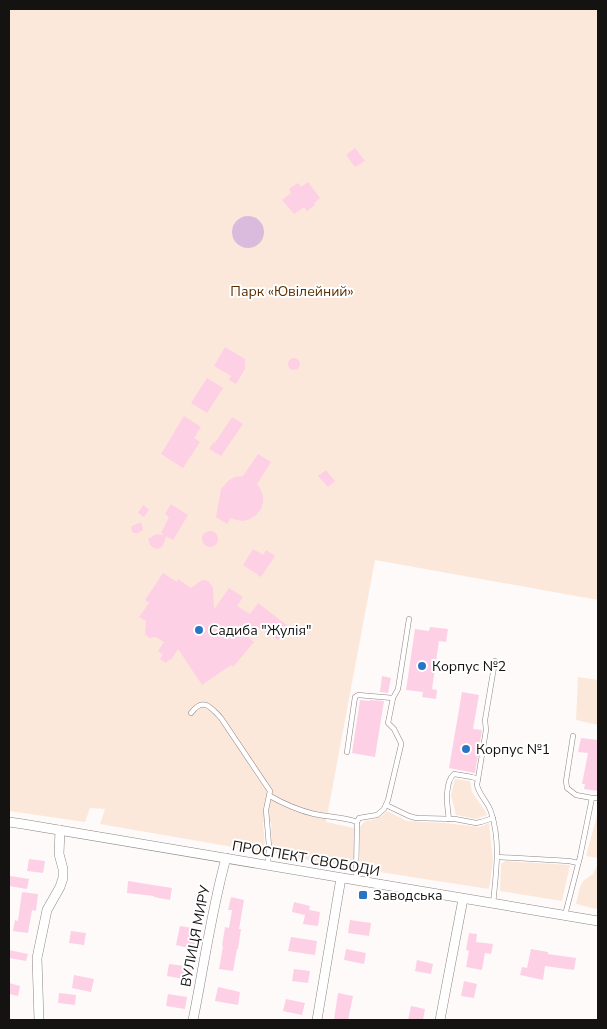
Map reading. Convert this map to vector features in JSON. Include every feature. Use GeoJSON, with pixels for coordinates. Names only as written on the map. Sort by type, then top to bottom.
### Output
{"type":"FeatureCollection","features":[{"type":"Feature","properties":{"kind":"street","name":"ПРОСПЕКТ СВОБОДИ"},"geometry":{"type":"LineString","coordinates":[[9,822],[598,921]]}},
{"type":"Feature","properties":{"kind":"street"},"geometry":{"type":"LineString","coordinates":[[39,1020],[38,958],[48,910],[62,878],[63,869],[59,854],[60,830]]}},
{"type":"Feature","properties":{"kind":"street","name":"ВУЛИЦЯ МИРУ"},"geometry":{"type":"LineString","coordinates":[[193,1020],[208,935],[226,858]]}},
{"type":"Feature","properties":{"kind":"street"},"geometry":{"type":"LineString","coordinates":[[317,1020],[341,878]]}},
{"type":"Feature","properties":{"kind":"street"},"geometry":{"type":"LineString","coordinates":[[440,1020],[463,899]]}},
{"type":"Feature","properties":{"kind":"lane"},"geometry":{"type":"LineString","coordinates":[[356,881],[357,822],[359,818],[378,815],[384,809],[401,743],[394,729],[388,723],[393,698],[398,689],[409,619]]}},
{"type":"Feature","properties":{"kind":"lane"},"geometry":{"type":"LineString","coordinates":[[493,904],[497,857],[496,838],[490,809],[478,792],[476,785],[486,730],[485,720],[495,661]]}},
{"type":"Feature","properties":{"kind":"lane"},"geometry":{"type":"LineString","coordinates":[[347,752],[355,697],[358,695],[393,698]]}},
{"type":"Feature","properties":{"kind":"lane"},"geometry":{"type":"LineString","coordinates":[[191,713],[199,705],[205,704],[214,710],[270,791],[266,810],[269,846],[268,865]]}},
{"type":"Feature","properties":{"kind":"lane"},"geometry":{"type":"LineString","coordinates":[[573,736],[566,781],[568,788],[576,795],[598,798]]}},
{"type":"Feature","properties":{"kind":"lane"},"geometry":{"type":"LineString","coordinates":[[449,819],[447,794],[453,774],[478,779]]}},
{"type":"Feature","properties":{"kind":"lane"},"geometry":{"type":"LineString","coordinates":[[270,796],[289,806],[313,814],[357,822]]}},
{"type":"Feature","properties":{"kind":"lane"},"geometry":{"type":"LineString","coordinates":[[565,915],[592,798]]}},
{"type":"Feature","properties":{"kind":"lane"},"geometry":{"type":"LineString","coordinates":[[386,804],[416,818],[449,819],[476,823],[492,818]]}},
{"type":"Feature","properties":{"kind":"lane"},"geometry":{"type":"LineString","coordinates":[[497,857],[578,863]]}},
{"type":"Feature","properties":{"kind":"lane"},"geometry":{"type":"LineString","coordinates":[[588,919],[598,916]]}},
{"type":"Feature","properties":{"kind":"green space","name":"Парк «Ювілейний»"},"geometry":{"type":"Polygon","coordinates":[[[9,9],[598,9],[598,600],[375,560],[326,822],[354,828],[355,863],[347,862],[346,866],[278,855],[273,848],[271,840],[271,822],[263,822],[265,847],[262,852],[100,824],[105,809],[90,808],[85,822],[9,811],[9,9]]]}},
{"type":"Feature","properties":{"kind":"green space"},"geometry":{"type":"Polygon","coordinates":[[[578,677],[598,680],[598,725],[576,720],[578,677]]]}},
{"type":"Feature","properties":{"kind":"green space"},"geometry":{"type":"Polygon","coordinates":[[[455,779],[470,781],[472,792],[487,815],[476,819],[456,815],[451,795],[455,779]]]}},
{"type":"Feature","properties":{"kind":"green space"},"geometry":{"type":"Polygon","coordinates":[[[387,811],[407,821],[480,827],[489,823],[493,861],[489,889],[360,869],[360,827],[365,821],[377,818],[387,811]]]}},
{"type":"Feature","properties":{"kind":"green space"},"geometry":{"type":"Polygon","coordinates":[[[598,812],[598,858],[586,856],[598,812]]]}},
{"type":"Feature","properties":{"kind":"green space"},"geometry":{"type":"Polygon","coordinates":[[[598,858],[598,907],[596,909],[576,904],[580,887],[583,881],[593,874],[598,858]]]}},
{"type":"Feature","properties":{"kind":"green space"},"geometry":{"type":"Polygon","coordinates":[[[505,861],[570,865],[562,901],[500,891],[501,864],[505,861]]]}},
{"type":"Feature","properties":{"kind":"shaded area"},"geometry":{"type":"Polygon","coordinates":[[[248,216],[259,221],[264,232],[259,243],[248,248],[237,243],[232,232],[237,221],[248,216]]]}},
{"type":"Feature","properties":{"kind":"building"},"geometry":{"type":"Polygon","coordinates":[[[355,148],[365,161],[355,167],[346,155],[355,148]]]}},
{"type":"Feature","properties":{"kind":"building"},"geometry":{"type":"Polygon","coordinates":[[[308,182],[320,198],[307,211],[304,207],[294,214],[282,200],[291,193],[289,189],[298,183],[301,187],[308,182]]]}},
{"type":"Feature","properties":{"kind":"building"},"geometry":{"type":"Polygon","coordinates":[[[225,347],[245,359],[245,369],[236,384],[229,380],[231,376],[214,366],[225,347]]]}},
{"type":"Feature","properties":{"kind":"building"},"geometry":{"type":"Polygon","coordinates":[[[292,358],[296,358],[300,364],[296,370],[292,370],[288,366],[288,362],[292,358]]]}},
{"type":"Feature","properties":{"kind":"building"},"geometry":{"type":"Polygon","coordinates":[[[207,378],[223,388],[207,413],[191,403],[207,378]]]}},
{"type":"Feature","properties":{"kind":"building"},"geometry":{"type":"Polygon","coordinates":[[[184,416],[201,427],[194,438],[200,442],[183,468],[161,454],[184,416]]]}},
{"type":"Feature","properties":{"kind":"building"},"geometry":{"type":"Polygon","coordinates":[[[232,417],[243,424],[221,456],[209,449],[232,417]]]}},
{"type":"Feature","properties":{"kind":"building"},"geometry":{"type":"Polygon","coordinates":[[[258,454],[271,462],[257,484],[263,495],[261,509],[250,519],[243,521],[231,518],[227,524],[216,517],[221,489],[229,480],[243,476],[258,454]]]}},
{"type":"Feature","properties":{"kind":"building"},"geometry":{"type":"Polygon","coordinates":[[[326,470],[335,481],[328,487],[318,476],[326,470]]]}},
{"type":"Feature","properties":{"kind":"building"},"geometry":{"type":"Polygon","coordinates":[[[171,504],[188,515],[173,540],[166,536],[163,546],[158,549],[154,548],[150,545],[148,539],[156,534],[164,535],[161,533],[169,517],[165,514],[171,504]]]}},
{"type":"Feature","properties":{"kind":"building"},"geometry":{"type":"Polygon","coordinates":[[[143,505],[149,510],[144,517],[138,513],[143,505]]]}},
{"type":"Feature","properties":{"kind":"building"},"geometry":{"type":"Polygon","coordinates":[[[141,522],[143,530],[133,533],[132,526],[141,522]]]}},
{"type":"Feature","properties":{"kind":"building"},"geometry":{"type":"Polygon","coordinates":[[[210,531],[218,539],[210,547],[202,539],[210,531]]]}},
{"type":"Feature","properties":{"kind":"building"},"geometry":{"type":"Polygon","coordinates":[[[253,549],[263,555],[266,550],[275,556],[261,577],[243,565],[253,549]]]}},
{"type":"Feature","properties":{"kind":"building","name":"Садиба \"Жулія\""},"geometry":{"type":"Polygon","coordinates":[[[163,573],[177,582],[178,579],[191,588],[203,580],[208,581],[213,587],[214,609],[229,588],[243,597],[237,606],[250,614],[258,603],[288,626],[278,640],[257,626],[248,637],[254,642],[233,667],[231,665],[202,685],[178,649],[171,660],[166,663],[160,659],[163,655],[158,651],[164,642],[156,637],[149,638],[145,634],[146,621],[139,617],[149,603],[145,600],[163,573]]]}},
{"type":"Feature","properties":{"kind":"building","name":"Корпус №2"},"geometry":{"type":"Polygon","coordinates":[[[430,627],[448,629],[446,642],[439,641],[432,689],[437,690],[436,699],[422,697],[423,692],[406,690],[415,629],[429,631],[430,627]]]}},
{"type":"Feature","properties":{"kind":"building"},"geometry":{"type":"Polygon","coordinates":[[[382,676],[391,678],[388,693],[380,692],[382,676]]]}},
{"type":"Feature","properties":{"kind":"building","name":"Корпус №1"},"geometry":{"type":"Polygon","coordinates":[[[462,692],[479,695],[473,729],[482,730],[475,773],[449,768],[462,692]]]}},
{"type":"Feature","properties":{"kind":"building"},"geometry":{"type":"Polygon","coordinates":[[[360,700],[384,701],[375,757],[352,753],[360,700]]]}},
{"type":"Feature","properties":{"kind":"building"},"geometry":{"type":"Polygon","coordinates":[[[581,738],[598,740],[598,791],[584,789],[585,784],[582,784],[588,753],[578,752],[581,738]]]}},
{"type":"Feature","properties":{"kind":"building"},"geometry":{"type":"Polygon","coordinates":[[[29,859],[45,861],[43,873],[27,871],[29,859]]]}},
{"type":"Feature","properties":{"kind":"building"},"geometry":{"type":"Polygon","coordinates":[[[10,876],[29,879],[27,889],[9,886],[10,876]]]}},
{"type":"Feature","properties":{"kind":"building"},"geometry":{"type":"Polygon","coordinates":[[[128,881],[172,888],[170,900],[127,893],[128,881]]]}},
{"type":"Feature","properties":{"kind":"building"},"geometry":{"type":"Polygon","coordinates":[[[22,892],[38,894],[36,911],[32,910],[28,933],[13,931],[15,920],[18,921],[22,892]]]}},
{"type":"Feature","properties":{"kind":"building"},"geometry":{"type":"Polygon","coordinates":[[[231,897],[244,900],[238,949],[233,971],[219,969],[225,927],[229,928],[232,910],[228,910],[231,897]]]}},
{"type":"Feature","properties":{"kind":"building"},"geometry":{"type":"Polygon","coordinates":[[[294,902],[310,906],[309,910],[320,912],[318,926],[303,924],[305,915],[292,912],[294,902]]]}},
{"type":"Feature","properties":{"kind":"building"},"geometry":{"type":"Polygon","coordinates":[[[350,920],[371,923],[369,936],[348,933],[350,920]]]}},
{"type":"Feature","properties":{"kind":"building"},"geometry":{"type":"Polygon","coordinates":[[[180,926],[198,929],[194,949],[176,945],[180,926]]]}},
{"type":"Feature","properties":{"kind":"building"},"geometry":{"type":"Polygon","coordinates":[[[71,931],[86,933],[84,945],[69,943],[71,931]]]}},
{"type":"Feature","properties":{"kind":"building"},"geometry":{"type":"Polygon","coordinates":[[[469,933],[477,934],[476,942],[493,944],[491,954],[485,953],[482,970],[466,967],[469,951],[466,950],[469,933]]]}},
{"type":"Feature","properties":{"kind":"building"},"geometry":{"type":"Polygon","coordinates":[[[291,937],[317,941],[315,955],[288,951],[291,937]]]}},
{"type":"Feature","properties":{"kind":"building"},"geometry":{"type":"Polygon","coordinates":[[[346,949],[366,953],[364,964],[344,960],[346,949]]]}},
{"type":"Feature","properties":{"kind":"building"},"geometry":{"type":"Polygon","coordinates":[[[531,949],[548,952],[548,954],[576,958],[574,970],[545,966],[543,980],[520,975],[522,967],[527,968],[531,949]]]}},
{"type":"Feature","properties":{"kind":"building"},"geometry":{"type":"Polygon","coordinates":[[[9,950],[28,954],[26,961],[9,958],[9,950]]]}},
{"type":"Feature","properties":{"kind":"building"},"geometry":{"type":"Polygon","coordinates":[[[417,960],[433,964],[431,974],[415,971],[417,960]]]}},
{"type":"Feature","properties":{"kind":"building"},"geometry":{"type":"Polygon","coordinates":[[[169,964],[192,967],[190,980],[167,976],[169,964]]]}},
{"type":"Feature","properties":{"kind":"building"},"geometry":{"type":"Polygon","coordinates":[[[294,969],[310,971],[308,983],[292,981],[294,969]]]}},
{"type":"Feature","properties":{"kind":"building"},"geometry":{"type":"Polygon","coordinates":[[[74,975],[94,979],[91,992],[72,988],[74,975]]]}},
{"type":"Feature","properties":{"kind":"building"},"geometry":{"type":"Polygon","coordinates":[[[464,981],[477,984],[474,998],[461,996],[464,981]]]}},
{"type":"Feature","properties":{"kind":"building"},"geometry":{"type":"Polygon","coordinates":[[[9,983],[20,986],[18,996],[9,994],[9,983]]]}},
{"type":"Feature","properties":{"kind":"building"},"geometry":{"type":"Polygon","coordinates":[[[218,987],[240,992],[238,1005],[215,1001],[218,987]]]}},
{"type":"Feature","properties":{"kind":"building"},"geometry":{"type":"Polygon","coordinates":[[[59,993],[76,995],[75,1005],[58,1003],[59,993]]]}},
{"type":"Feature","properties":{"kind":"building"},"geometry":{"type":"Polygon","coordinates":[[[338,993],[353,996],[348,1020],[334,1020],[338,993]]]}},
{"type":"Feature","properties":{"kind":"building"},"geometry":{"type":"Polygon","coordinates":[[[168,994],[187,997],[185,1009],[166,1006],[168,994]]]}},
{"type":"Feature","properties":{"kind":"building"},"geometry":{"type":"Polygon","coordinates":[[[286,999],[305,1003],[302,1015],[283,1011],[286,999]]]}},
{"type":"Feature","properties":{"kind":"building"},"geometry":{"type":"Polygon","coordinates":[[[411,1006],[425,1009],[423,1020],[408,1020],[411,1006]]]}},
{"type":"Feature","properties":{"kind":"place","name":"Садиба \"Жулія\""},"geometry":{"type":"Point","coordinates":[199,630]}},
{"type":"Feature","properties":{"kind":"place","name":"Корпус №2"},"geometry":{"type":"Point","coordinates":[422,666]}},
{"type":"Feature","properties":{"kind":"place","name":"Корпус №1"},"geometry":{"type":"Point","coordinates":[466,749]}},
{"type":"Feature","properties":{"kind":"place","name":"Заводська"},"geometry":{"type":"Point","coordinates":[363,895]}}]}
